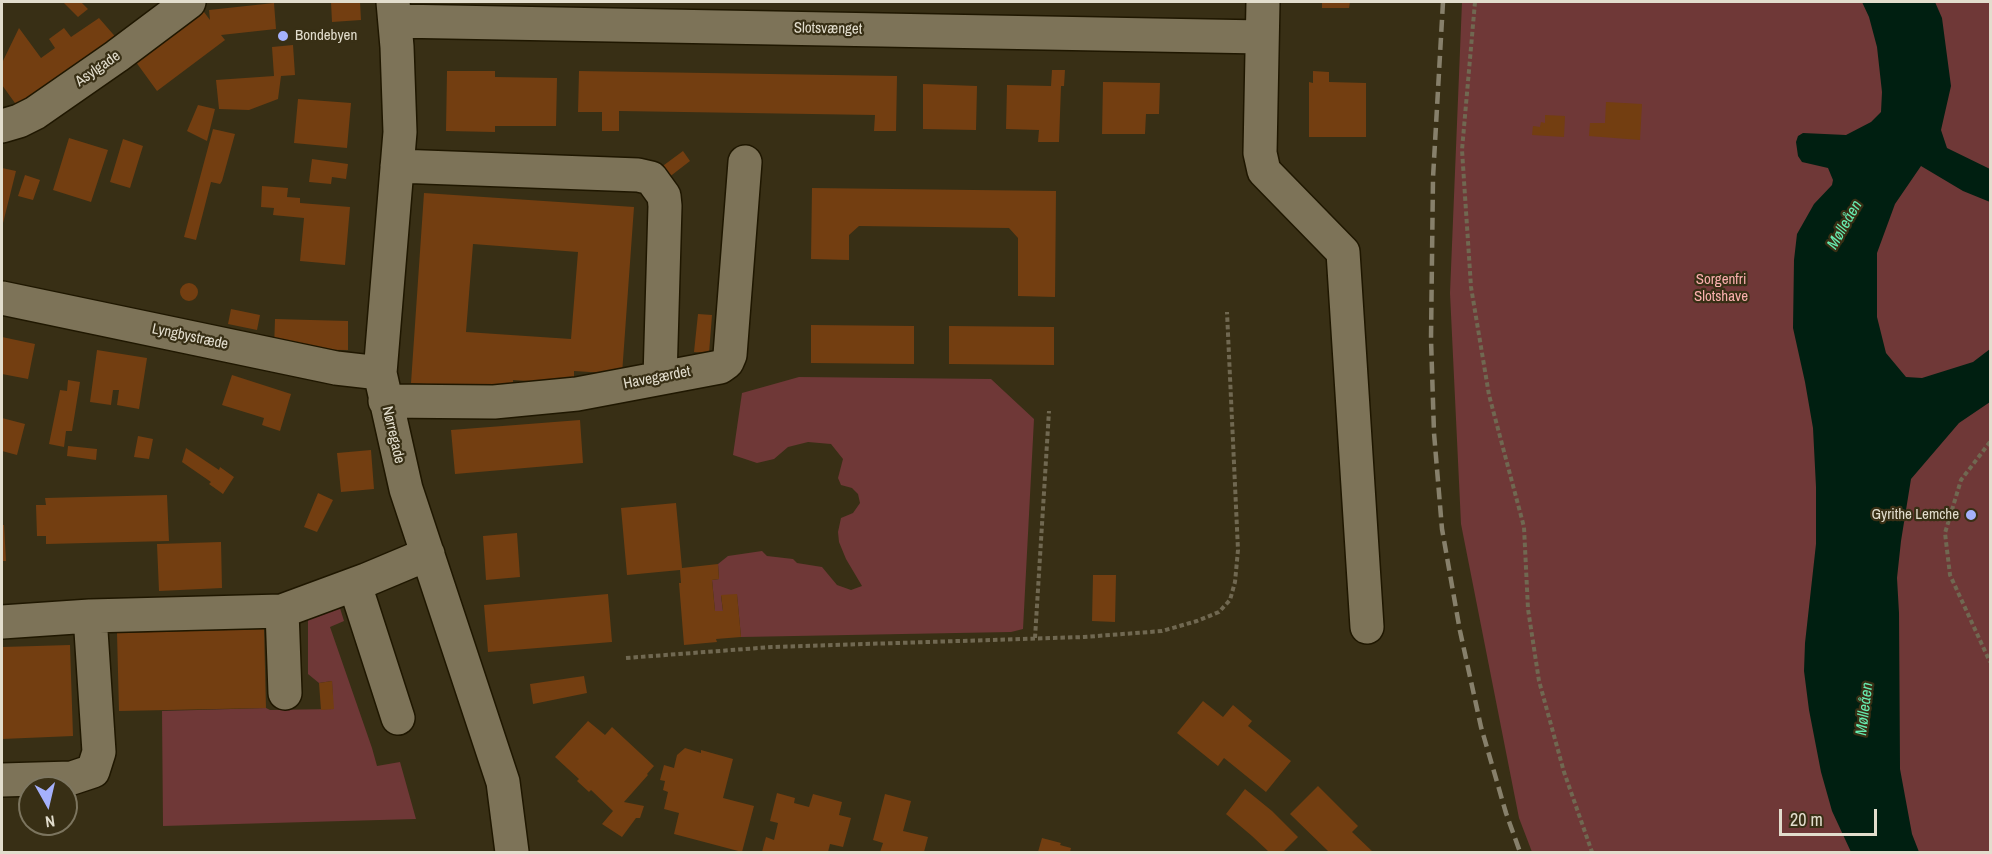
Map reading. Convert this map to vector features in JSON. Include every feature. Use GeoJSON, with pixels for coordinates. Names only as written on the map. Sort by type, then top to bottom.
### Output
{"type":"FeatureCollection","features":[{"type":"Feature","properties":{"kind":"street","name":"Asylgade"},"geometry":{"type":"LineString","coordinates":[[2,126],[19,121],[43,108],[189,2]]}},
{"type":"Feature","properties":{"kind":"street"},"geometry":{"type":"LineString","coordinates":[[1263,2],[1260,153],[1264,171],[1343,252],[1366,627]]}},
{"type":"Feature","properties":{"kind":"street","name":"Slotsvænget"},"geometry":{"type":"LineString","coordinates":[[394,11],[1262,37]]}},
{"type":"Feature","properties":{"kind":"street","name":"Nørregade"},"geometry":{"type":"LineString","coordinates":[[394,11],[400,120],[382,387],[406,489],[503,782],[512,852]]}},
{"type":"Feature","properties":{"kind":"street","name":"Havegærdet"},"geometry":{"type":"LineString","coordinates":[[382,387],[494,402],[577,394],[720,367],[727,362],[730,355],[745,162]]}},
{"type":"Feature","properties":{"kind":"street"},"geometry":{"type":"LineString","coordinates":[[397,166],[638,175],[651,178],[664,195],[665,206],[660,378]]}},
{"type":"Feature","properties":{"kind":"street","name":"Lyngbystræde"},"geometry":{"type":"LineString","coordinates":[[2,298],[336,368],[382,387]]}},
{"type":"Feature","properties":{"kind":"street"},"geometry":{"type":"LineString","coordinates":[[2,622],[90,616],[282,611],[355,585],[428,554]]}},
{"type":"Feature","properties":{"kind":"street"},"geometry":{"type":"LineString","coordinates":[[355,585],[398,718]]}},
{"type":"Feature","properties":{"kind":"street"},"geometry":{"type":"LineString","coordinates":[[282,611],[285,693]]}},
{"type":"Feature","properties":{"kind":"street"},"geometry":{"type":"LineString","coordinates":[[2,780],[72,778],[93,771],[99,752],[90,616]]}},
{"type":"Feature","properties":{"kind":"path"},"geometry":{"type":"LineString","coordinates":[[1474,2],[1462,150],[1471,287],[1489,395],[1524,527],[1528,609],[1539,681],[1564,772],[1592,852]]}},
{"type":"Feature","properties":{"kind":"path"},"geometry":{"type":"LineString","coordinates":[[626,658],[772,647],[1084,637],[1162,631],[1219,612],[1230,600],[1235,582],[1238,550],[1227,312]]}},
{"type":"Feature","properties":{"kind":"path"},"geometry":{"type":"LineString","coordinates":[[1035,638],[1049,411]]}},
{"type":"Feature","properties":{"kind":"path"},"geometry":{"type":"LineString","coordinates":[[1990,442],[1961,480],[1945,533],[1950,575],[1990,662]]}},
{"type":"Feature","properties":{"kind":"green space","name":"Sorgenfri Slotshave"},"geometry":{"type":"Polygon","coordinates":[[[1462,2],[1990,2],[1990,852],[1532,852],[1519,818],[1461,524],[1450,293],[1462,2]]]}},
{"type":"Feature","properties":{"kind":"green space"},"geometry":{"type":"Polygon","coordinates":[[[799,377],[991,379],[1034,419],[1023,629],[1011,632],[741,637],[737,595],[721,596],[723,611],[715,611],[712,580],[719,579],[718,564],[728,556],[762,551],[767,556],[793,559],[797,563],[822,567],[837,585],[851,590],[862,586],[846,559],[839,542],[838,532],[841,518],[853,513],[860,503],[858,494],[852,488],[841,485],[838,478],[843,459],[831,444],[808,442],[788,447],[774,459],[757,463],[733,455],[742,393],[799,377]]]}},
{"type":"Feature","properties":{"kind":"green space"},"geometry":{"type":"Polygon","coordinates":[[[339,605],[344,621],[330,627],[377,766],[400,762],[416,819],[163,826],[162,711],[333,709],[332,681],[319,683],[308,674],[308,616],[339,605]]]}},
{"type":"Feature","properties":{"kind":"water","name":"Mølleåen"},"geometry":{"type":"Polygon","coordinates":[[[1862,2],[1935,2],[1942,18],[1951,86],[1941,130],[1947,148],[1990,169],[1990,202],[1963,191],[1921,166],[1895,204],[1877,253],[1877,317],[1886,353],[1906,377],[1922,378],[1973,362],[1990,349],[1990,402],[1959,423],[1911,479],[1901,541],[1897,578],[1900,769],[1912,834],[1919,852],[1851,852],[1832,811],[1821,772],[1804,671],[1816,544],[1816,487],[1813,428],[1793,328],[1794,260],[1797,234],[1814,204],[1832,185],[1833,180],[1828,168],[1802,162],[1798,156],[1796,142],[1798,136],[1803,133],[1846,135],[1871,122],[1881,112],[1882,92],[1877,47],[1869,17],[1862,2]]]}},
{"type":"Feature","properties":{"kind":"building"},"geometry":{"type":"Polygon","coordinates":[[[63,2],[81,2],[88,9],[78,17],[63,2]]]}},
{"type":"Feature","properties":{"kind":"building"},"geometry":{"type":"Polygon","coordinates":[[[331,2],[360,2],[361,20],[332,22],[331,2]]]}},
{"type":"Feature","properties":{"kind":"building"},"geometry":{"type":"Polygon","coordinates":[[[1322,2],[1350,2],[1349,8],[1322,8],[1322,2]]]}},
{"type":"Feature","properties":{"kind":"building"},"geometry":{"type":"Polygon","coordinates":[[[274,3],[276,29],[221,35],[225,40],[157,91],[133,58],[201,8],[210,20],[209,10],[274,3]]]}},
{"type":"Feature","properties":{"kind":"building"},"geometry":{"type":"Polygon","coordinates":[[[99,18],[119,41],[20,110],[2,85],[2,63],[19,28],[41,58],[55,48],[49,39],[64,28],[71,37],[99,18]]]}},
{"type":"Feature","properties":{"kind":"building"},"geometry":{"type":"Polygon","coordinates":[[[293,45],[295,75],[281,76],[278,99],[249,110],[219,109],[216,80],[274,76],[272,47],[293,45]]]}},
{"type":"Feature","properties":{"kind":"building"},"geometry":{"type":"Polygon","coordinates":[[[1052,70],[1065,70],[1064,86],[1061,86],[1059,142],[1038,142],[1039,130],[1006,129],[1007,85],[1051,86],[1052,70]]]}},
{"type":"Feature","properties":{"kind":"building"},"geometry":{"type":"Polygon","coordinates":[[[447,71],[495,71],[495,77],[557,78],[556,126],[495,126],[495,132],[446,131],[447,71]]]}},
{"type":"Feature","properties":{"kind":"building"},"geometry":{"type":"Polygon","coordinates":[[[579,71],[897,76],[896,131],[874,131],[875,115],[619,111],[619,131],[602,131],[602,112],[578,112],[579,71]]]}},
{"type":"Feature","properties":{"kind":"building"},"geometry":{"type":"Polygon","coordinates":[[[1313,71],[1329,72],[1329,82],[1366,83],[1366,137],[1309,137],[1309,82],[1313,83],[1313,71]]]}},
{"type":"Feature","properties":{"kind":"building"},"geometry":{"type":"Polygon","coordinates":[[[1103,82],[1160,83],[1159,114],[1146,114],[1145,134],[1102,134],[1103,82]]]}},
{"type":"Feature","properties":{"kind":"building"},"geometry":{"type":"Polygon","coordinates":[[[923,84],[977,86],[976,130],[923,129],[923,84]]]}},
{"type":"Feature","properties":{"kind":"building"},"geometry":{"type":"Polygon","coordinates":[[[298,99],[351,103],[347,148],[294,143],[298,99]]]}},
{"type":"Feature","properties":{"kind":"building"},"geometry":{"type":"Polygon","coordinates":[[[1606,102],[1642,104],[1640,140],[1589,136],[1590,123],[1605,123],[1606,102]]]}},
{"type":"Feature","properties":{"kind":"building"},"geometry":{"type":"Polygon","coordinates":[[[198,105],[215,109],[207,141],[187,131],[198,105]]]}},
{"type":"Feature","properties":{"kind":"building"},"geometry":{"type":"Polygon","coordinates":[[[1545,115],[1565,116],[1564,137],[1532,135],[1533,126],[1540,127],[1541,122],[1545,123],[1545,115]]]}},
{"type":"Feature","properties":{"kind":"building"},"geometry":{"type":"Polygon","coordinates":[[[213,129],[235,134],[222,181],[220,184],[211,182],[196,240],[184,237],[213,129]]]}},
{"type":"Feature","properties":{"kind":"building"},"geometry":{"type":"Polygon","coordinates":[[[69,138],[108,150],[91,202],[53,190],[69,138]]]}},
{"type":"Feature","properties":{"kind":"building"},"geometry":{"type":"Polygon","coordinates":[[[123,139],[143,146],[130,188],[110,182],[123,139]]]}},
{"type":"Feature","properties":{"kind":"building"},"geometry":{"type":"Polygon","coordinates":[[[683,151],[690,161],[668,178],[660,168],[683,151]]]}},
{"type":"Feature","properties":{"kind":"building"},"geometry":{"type":"Polygon","coordinates":[[[312,159],[348,164],[346,179],[332,177],[331,184],[309,182],[312,159]]]}},
{"type":"Feature","properties":{"kind":"building"},"geometry":{"type":"Polygon","coordinates":[[[2,168],[16,171],[2,227],[2,168]]]}},
{"type":"Feature","properties":{"kind":"building"},"geometry":{"type":"Polygon","coordinates":[[[25,175],[40,180],[33,200],[18,196],[25,175]]]}},
{"type":"Feature","properties":{"kind":"building"},"geometry":{"type":"Polygon","coordinates":[[[262,186],[288,188],[287,197],[300,198],[300,203],[350,207],[345,265],[300,261],[304,218],[273,215],[274,208],[261,207],[262,186]]]}},
{"type":"Feature","properties":{"kind":"building"},"geometry":{"type":"Polygon","coordinates":[[[812,188],[1056,191],[1055,297],[1018,296],[1018,238],[1009,228],[859,226],[849,235],[849,260],[811,259],[812,188]]]}},
{"type":"Feature","properties":{"kind":"building"},"geometry":{"type":"Polygon","coordinates":[[[424,193],[634,207],[622,374],[574,371],[574,384],[513,380],[513,390],[411,383],[424,193]],[[473,244],[466,332],[571,339],[578,252],[473,244]]]}},
{"type":"Feature","properties":{"kind":"building"},"geometry":{"type":"Polygon","coordinates":[[[189,283],[195,286],[198,292],[195,298],[189,301],[183,298],[180,292],[183,286],[189,283]]]}},
{"type":"Feature","properties":{"kind":"building"},"geometry":{"type":"Polygon","coordinates":[[[231,309],[260,315],[257,330],[228,324],[231,309]]]}},
{"type":"Feature","properties":{"kind":"building"},"geometry":{"type":"Polygon","coordinates":[[[698,314],[712,315],[709,353],[694,352],[698,314]]]}},
{"type":"Feature","properties":{"kind":"building"},"geometry":{"type":"Polygon","coordinates":[[[275,319],[348,321],[348,350],[274,349],[275,319]]]}},
{"type":"Feature","properties":{"kind":"building"},"geometry":{"type":"Polygon","coordinates":[[[811,325],[914,326],[914,364],[811,363],[811,325]]]}},
{"type":"Feature","properties":{"kind":"building"},"geometry":{"type":"Polygon","coordinates":[[[949,326],[1054,327],[1054,365],[949,364],[949,326]]]}},
{"type":"Feature","properties":{"kind":"building"},"geometry":{"type":"Polygon","coordinates":[[[2,337],[35,344],[28,379],[2,374],[2,337]]]}},
{"type":"Feature","properties":{"kind":"building"},"geometry":{"type":"Polygon","coordinates":[[[97,350],[147,358],[139,409],[117,405],[119,390],[113,390],[111,405],[90,402],[97,350]]]}},
{"type":"Feature","properties":{"kind":"building"},"geometry":{"type":"Polygon","coordinates":[[[232,375],[291,394],[280,431],[262,425],[264,418],[222,405],[232,375]]]}},
{"type":"Feature","properties":{"kind":"building"},"geometry":{"type":"Polygon","coordinates":[[[68,380],[80,382],[72,431],[66,431],[64,447],[49,444],[60,390],[67,391],[68,380]]]}},
{"type":"Feature","properties":{"kind":"building"},"geometry":{"type":"Polygon","coordinates":[[[2,418],[25,424],[17,455],[2,451],[2,418]]]}},
{"type":"Feature","properties":{"kind":"building"},"geometry":{"type":"Polygon","coordinates":[[[580,420],[583,463],[455,474],[451,430],[580,420]]]}},
{"type":"Feature","properties":{"kind":"building"},"geometry":{"type":"Polygon","coordinates":[[[138,436],[153,439],[149,459],[134,457],[138,436]]]}},
{"type":"Feature","properties":{"kind":"building"},"geometry":{"type":"Polygon","coordinates":[[[68,446],[97,449],[96,460],[67,456],[68,446]]]}},
{"type":"Feature","properties":{"kind":"building"},"geometry":{"type":"Polygon","coordinates":[[[186,448],[234,477],[223,494],[209,484],[211,482],[182,462],[186,448]]]}},
{"type":"Feature","properties":{"kind":"building"},"geometry":{"type":"Polygon","coordinates":[[[371,450],[374,489],[341,492],[337,453],[371,450]]]}},
{"type":"Feature","properties":{"kind":"building"},"geometry":{"type":"Polygon","coordinates":[[[318,493],[333,500],[317,532],[304,527],[318,493]]]}},
{"type":"Feature","properties":{"kind":"building"},"geometry":{"type":"Polygon","coordinates":[[[167,495],[169,541],[46,544],[46,536],[37,536],[36,505],[46,505],[45,498],[167,495]]]}},
{"type":"Feature","properties":{"kind":"building"},"geometry":{"type":"Polygon","coordinates":[[[676,503],[682,568],[718,564],[719,579],[712,580],[715,611],[723,611],[721,595],[737,594],[741,637],[684,645],[680,570],[627,575],[621,508],[676,503]]]}},
{"type":"Feature","properties":{"kind":"building"},"geometry":{"type":"Polygon","coordinates":[[[2,525],[4,525],[6,561],[2,561],[2,525]]]}},
{"type":"Feature","properties":{"kind":"building"},"geometry":{"type":"Polygon","coordinates":[[[517,533],[520,577],[486,580],[483,536],[517,533]]]}},
{"type":"Feature","properties":{"kind":"building"},"geometry":{"type":"Polygon","coordinates":[[[221,542],[222,588],[159,591],[157,544],[221,542]]]}},
{"type":"Feature","properties":{"kind":"building"},"geometry":{"type":"Polygon","coordinates":[[[1093,575],[1116,575],[1115,622],[1092,621],[1093,575]]]}},
{"type":"Feature","properties":{"kind":"building"},"geometry":{"type":"Polygon","coordinates":[[[608,594],[612,642],[488,652],[484,605],[608,594]]]}},
{"type":"Feature","properties":{"kind":"building"},"geometry":{"type":"Polygon","coordinates":[[[264,629],[266,708],[119,711],[117,633],[264,629]]]}},
{"type":"Feature","properties":{"kind":"building"},"geometry":{"type":"Polygon","coordinates":[[[70,645],[73,736],[2,739],[2,647],[70,645]]]}},
{"type":"Feature","properties":{"kind":"building"},"geometry":{"type":"Polygon","coordinates":[[[584,676],[587,693],[533,704],[530,684],[584,676]]]}},
{"type":"Feature","properties":{"kind":"building"},"geometry":{"type":"Polygon","coordinates":[[[332,681],[334,709],[321,710],[319,683],[332,681]]]}},
{"type":"Feature","properties":{"kind":"building"},"geometry":{"type":"Polygon","coordinates":[[[1203,701],[1223,717],[1233,705],[1252,721],[1248,726],[1291,761],[1266,792],[1224,758],[1218,766],[1177,733],[1203,701]]]}},
{"type":"Feature","properties":{"kind":"building"},"geometry":{"type":"Polygon","coordinates":[[[588,721],[605,735],[612,727],[654,766],[624,802],[644,806],[640,818],[636,818],[622,837],[602,824],[613,811],[591,790],[589,792],[577,781],[579,779],[555,757],[588,721]]]}},
{"type":"Feature","properties":{"kind":"building"},"geometry":{"type":"Polygon","coordinates":[[[685,748],[733,759],[723,798],[754,806],[742,852],[674,834],[679,813],[664,809],[668,792],[663,790],[665,781],[660,780],[664,765],[674,768],[677,755],[685,748]]]}},
{"type":"Feature","properties":{"kind":"building"},"geometry":{"type":"Polygon","coordinates":[[[1318,786],[1358,826],[1352,832],[1373,852],[1329,852],[1290,814],[1318,786]]]}},
{"type":"Feature","properties":{"kind":"building"},"geometry":{"type":"Polygon","coordinates":[[[1245,789],[1272,811],[1298,837],[1283,852],[1269,852],[1226,814],[1245,789]]]}},
{"type":"Feature","properties":{"kind":"building"},"geometry":{"type":"Polygon","coordinates":[[[777,793],[795,798],[794,803],[809,807],[813,794],[842,802],[839,815],[851,818],[843,847],[830,844],[828,852],[762,852],[766,837],[774,840],[778,823],[770,821],[777,793]]]}},
{"type":"Feature","properties":{"kind":"building"},"geometry":{"type":"Polygon","coordinates":[[[885,794],[911,801],[903,831],[928,837],[924,852],[880,852],[883,843],[873,840],[885,794]]]}},
{"type":"Feature","properties":{"kind":"building"},"geometry":{"type":"Polygon","coordinates":[[[1042,838],[1071,848],[1070,852],[1038,852],[1042,838]]]}},
{"type":"Feature","properties":{"kind":"railway"},"geometry":{"type":"LineString","coordinates":[[1443,2],[1433,178],[1431,339],[1434,433],[1442,529],[1460,631],[1481,727],[1520,852]]}},
{"type":"Feature","properties":{"kind":"place","name":"Bondebyen"},"geometry":{"type":"Point","coordinates":[283,36]}},
{"type":"Feature","properties":{"kind":"place","name":"Gyrithe Lemche"},"geometry":{"type":"Point","coordinates":[1971,515]}}]}
